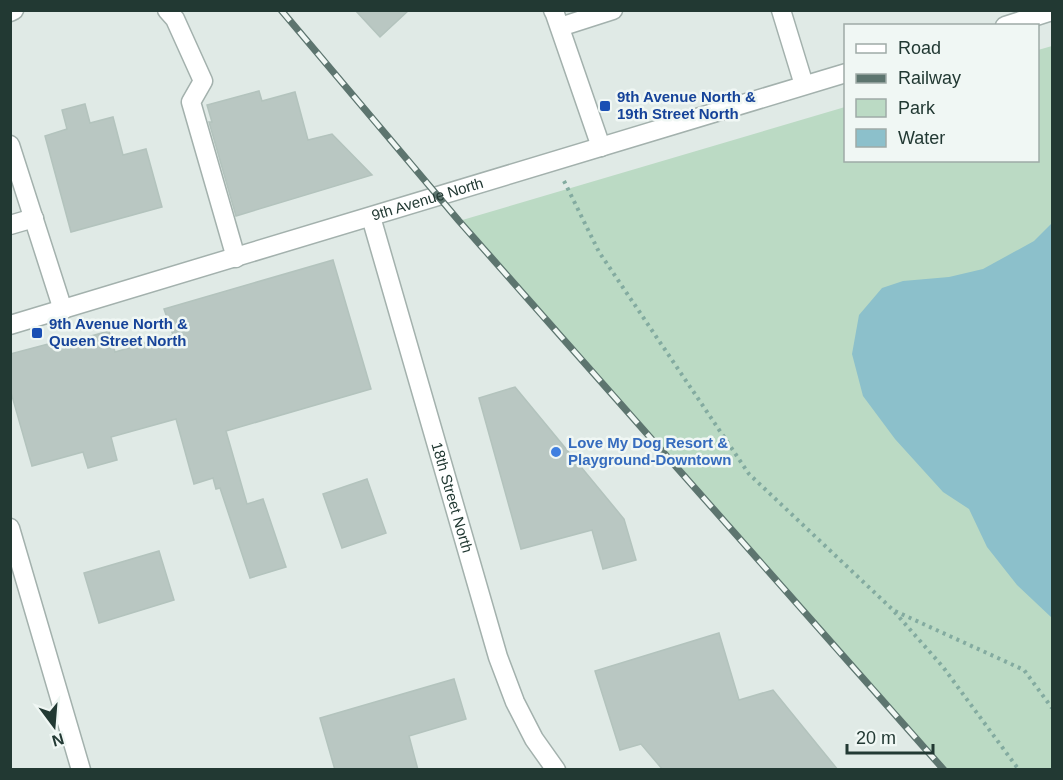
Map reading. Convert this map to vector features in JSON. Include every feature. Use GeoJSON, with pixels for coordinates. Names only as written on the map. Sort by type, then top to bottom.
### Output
{"type":"FeatureCollection","features":[{"type":"Feature","properties":{"kind":"street"},"geometry":{"type":"LineString","coordinates":[[167,10],[176,19],[203,81],[191,102],[236,258]]}},
{"type":"Feature","properties":{"kind":"street"},"geometry":{"type":"LineString","coordinates":[[601,147],[556,19],[613,10]]}},
{"type":"Feature","properties":{"kind":"street"},"geometry":{"type":"LineString","coordinates":[[781,10],[804,85]]}},
{"type":"Feature","properties":{"kind":"street"},"geometry":{"type":"LineString","coordinates":[[1011,24],[1053,11]]}},
{"type":"Feature","properties":{"kind":"street","name":"9th Avenue North"},"geometry":{"type":"LineString","coordinates":[[10,325],[844,74]]}},
{"type":"Feature","properties":{"kind":"street"},"geometry":{"type":"LineString","coordinates":[[10,145],[63,310]]}},
{"type":"Feature","properties":{"kind":"street","name":"18th Street North"},"geometry":{"type":"LineString","coordinates":[[371,217],[498,657],[515,702],[534,739],[556,770]]}},
{"type":"Feature","properties":{"kind":"street"},"geometry":{"type":"LineString","coordinates":[[10,225],[34,218]]}},
{"type":"Feature","properties":{"kind":"street"},"geometry":{"type":"LineString","coordinates":[[10,528],[81,770]]}},
{"type":"Feature","properties":{"kind":"path"},"geometry":{"type":"LineString","coordinates":[[554,162],[599,252],[749,474],[891,609],[943,668],[1019,770]]}},
{"type":"Feature","properties":{"kind":"path"},"geometry":{"type":"LineString","coordinates":[[891,609],[1024,670],[1053,708]]}},
{"type":"Feature","properties":{"kind":"green space"},"geometry":{"type":"Polygon","coordinates":[[[1052,46],[1052,769],[944,769],[459,221],[844,107],[844,162],[1039,162],[1039,50],[1052,46]]]}},
{"type":"Feature","properties":{"kind":"water"},"geometry":{"type":"Polygon","coordinates":[[[1052,223],[1052,618],[1017,585],[987,547],[969,509],[943,492],[895,439],[863,396],[852,354],[859,315],[882,288],[903,281],[949,277],[983,269],[1034,241],[1052,223]]]}},
{"type":"Feature","properties":{"kind":"building"},"geometry":{"type":"Polygon","coordinates":[[[355,10],[409,10],[380,37],[355,10]]]}},
{"type":"Feature","properties":{"kind":"building"},"geometry":{"type":"Polygon","coordinates":[[[259,91],[262,101],[295,92],[308,140],[332,134],[372,175],[236,216],[209,122],[212,122],[207,105],[259,91]]]}},
{"type":"Feature","properties":{"kind":"building"},"geometry":{"type":"Polygon","coordinates":[[[85,104],[90,123],[113,117],[123,155],[146,149],[162,207],[71,232],[45,136],[67,129],[62,110],[85,104]]]}},
{"type":"Feature","properties":{"kind":"building"},"geometry":{"type":"Polygon","coordinates":[[[333,260],[371,389],[226,431],[247,504],[263,499],[286,567],[250,578],[220,488],[216,489],[213,478],[194,484],[176,419],[111,437],[117,460],[88,468],[83,452],[32,466],[10,389],[10,354],[52,343],[52,347],[109,331],[115,352],[173,335],[164,309],[333,260]]]}},
{"type":"Feature","properties":{"kind":"building"},"geometry":{"type":"Polygon","coordinates":[[[515,387],[624,519],[636,560],[603,569],[592,530],[521,549],[479,398],[515,387]]]}},
{"type":"Feature","properties":{"kind":"building"},"geometry":{"type":"Polygon","coordinates":[[[367,479],[386,533],[342,548],[323,494],[367,479]]]}},
{"type":"Feature","properties":{"kind":"building"},"geometry":{"type":"Polygon","coordinates":[[[159,551],[174,600],[99,623],[84,573],[159,551]]]}},
{"type":"Feature","properties":{"kind":"building"},"geometry":{"type":"Polygon","coordinates":[[[719,633],[739,700],[773,690],[838,770],[663,770],[641,744],[620,750],[595,671],[719,633]]]}},
{"type":"Feature","properties":{"kind":"building"},"geometry":{"type":"Polygon","coordinates":[[[454,679],[466,719],[409,736],[418,770],[335,770],[320,718],[454,679]]]}},
{"type":"Feature","properties":{"kind":"railway"},"geometry":{"type":"LineString","coordinates":[[281,10],[459,221],[944,770]]}},
{"type":"Feature","properties":{"kind":"place","name":"9th Avenue North & 19th Street North"},"geometry":{"type":"Point","coordinates":[605,106]}},
{"type":"Feature","properties":{"kind":"place","name":"9th Avenue North & Queen Street North"},"geometry":{"type":"Point","coordinates":[37,333]}},
{"type":"Feature","properties":{"kind":"place","name":"Love My Dog Resort & Playground-Downtown"},"geometry":{"type":"Point","coordinates":[556,452]}}]}
